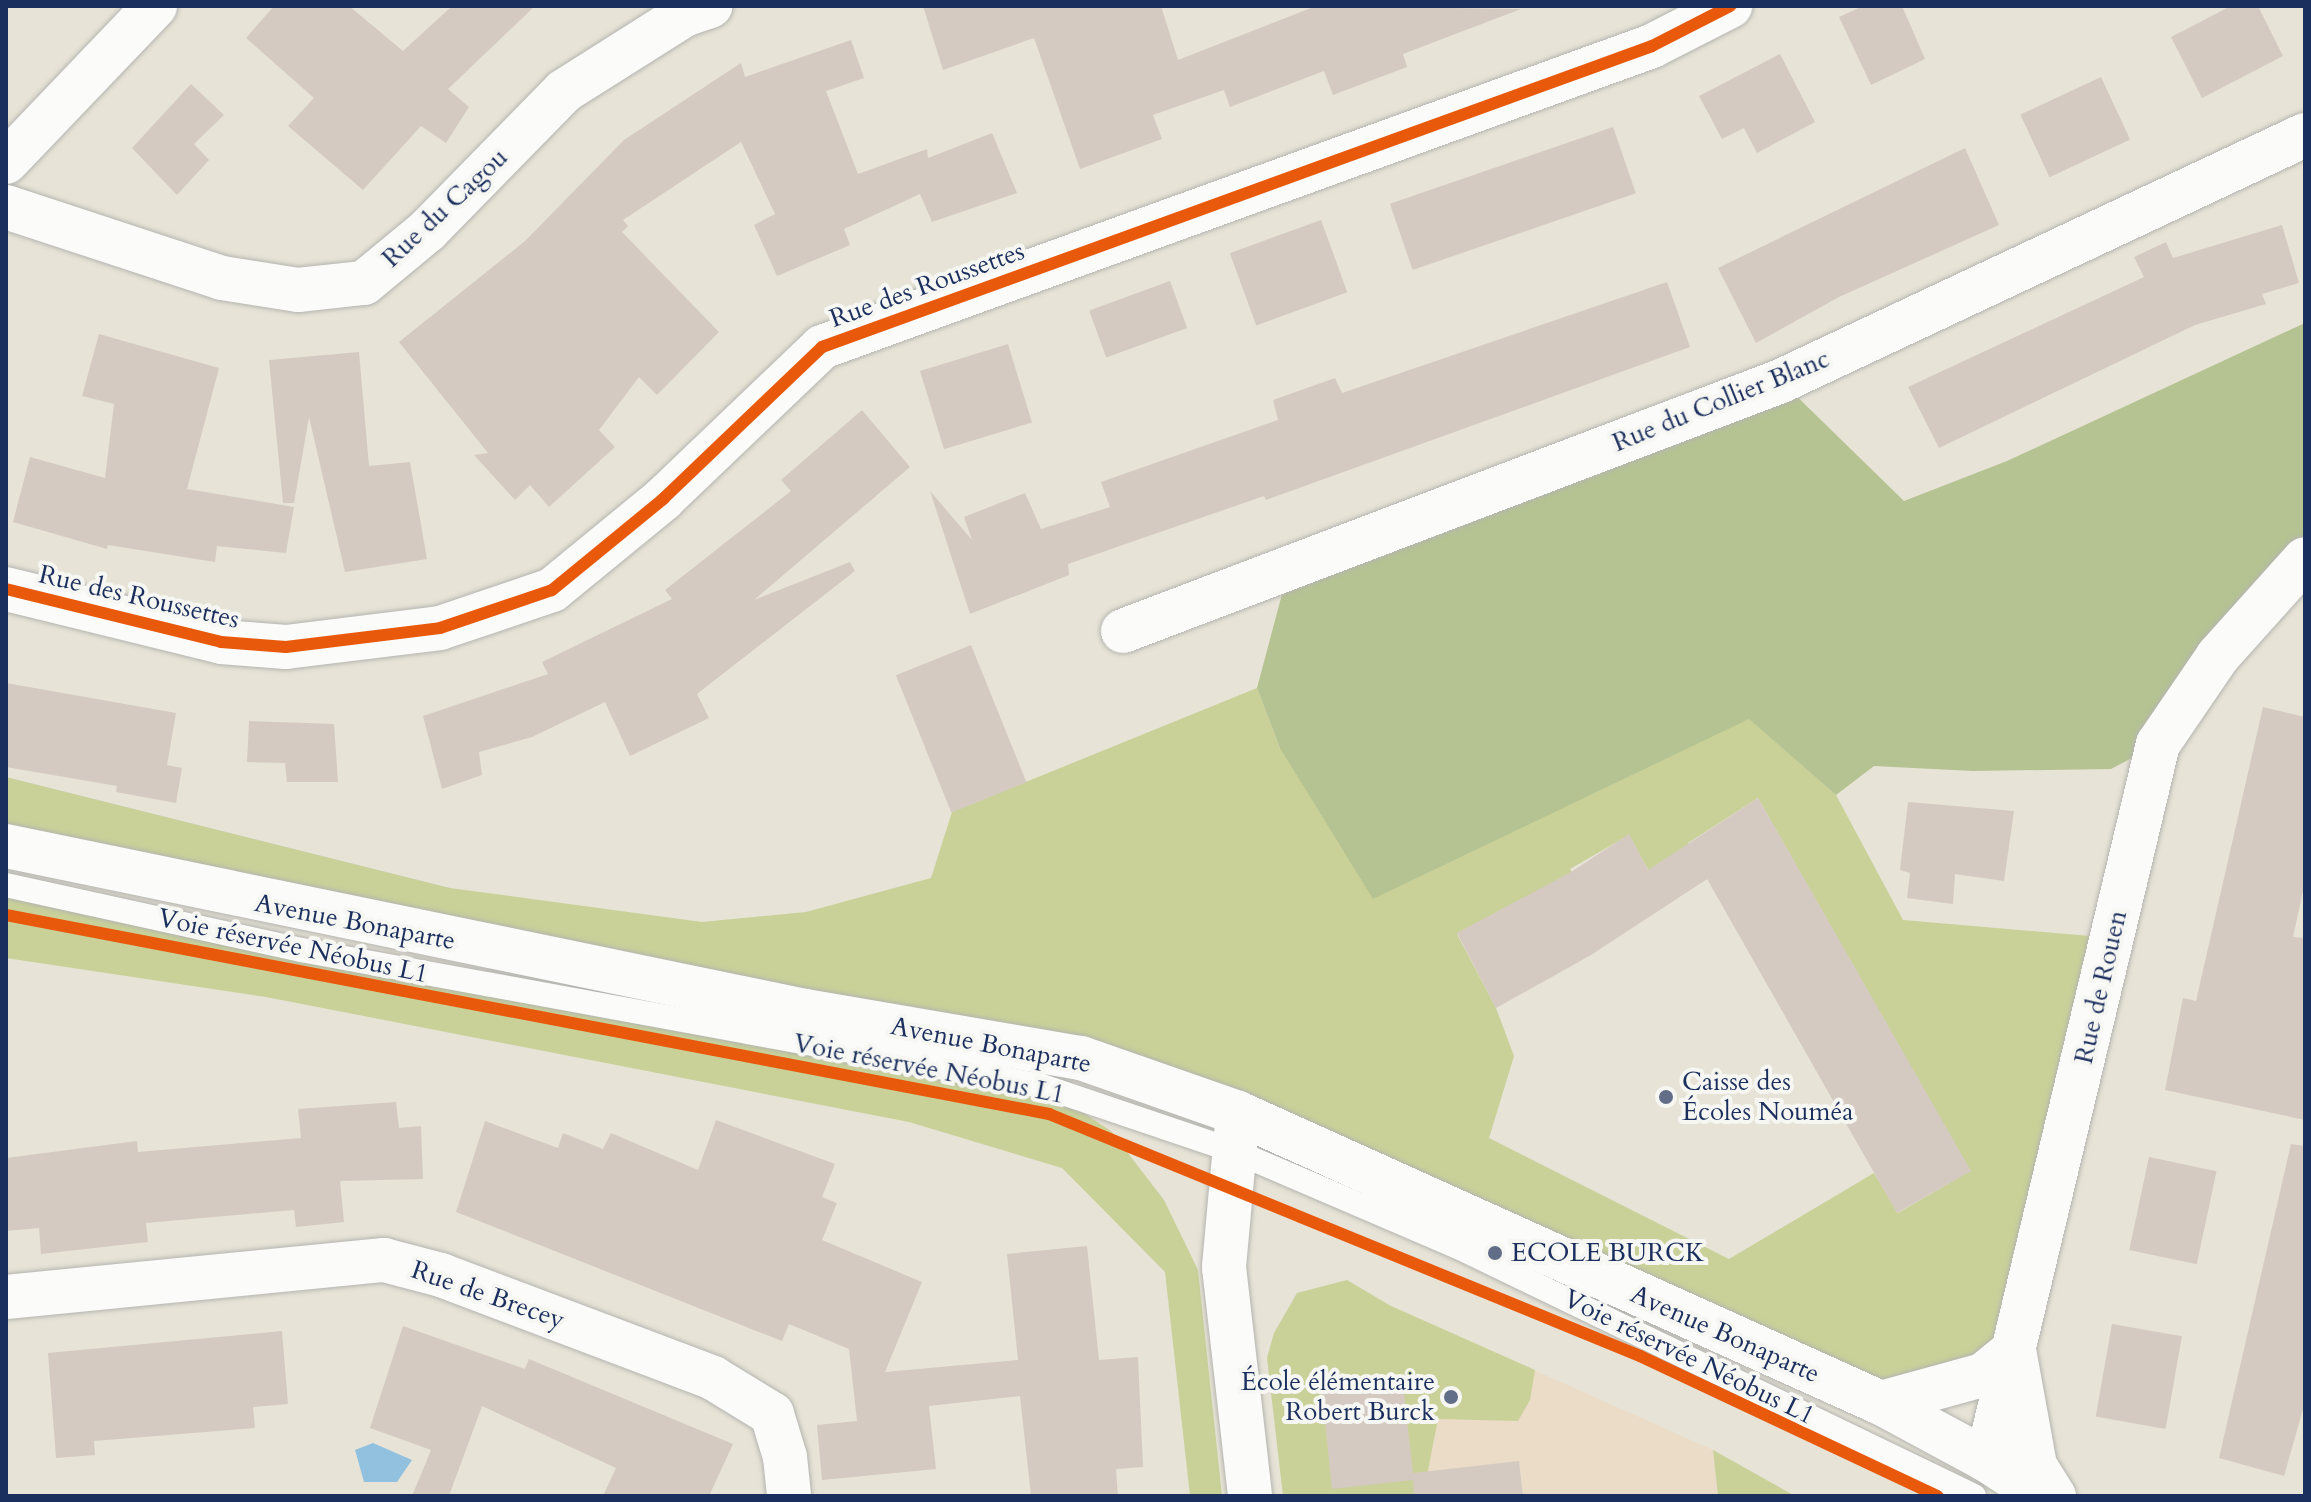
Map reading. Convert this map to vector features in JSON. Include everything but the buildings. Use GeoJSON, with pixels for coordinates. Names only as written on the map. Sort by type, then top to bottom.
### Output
{"type":"FeatureCollection","features":[{"type":"Feature","properties":{"kind":"street"},"geometry":{"type":"LineString","coordinates":[[6,162],[155,6]]}},
{"type":"Feature","properties":{"kind":"street","name":"Rue du Cagou"},"geometry":{"type":"LineString","coordinates":[[6,207],[222,278],[298,290],[364,283],[428,230],[564,91],[684,15],[710,6]]}},
{"type":"Feature","properties":{"kind":"street","name":"Rue des Roussettes"},"geometry":{"type":"LineString","coordinates":[[6,589],[221,642],[312,645],[440,628],[552,590],[663,499],[822,347],[1652,46],[1730,6]]}},
{"type":"Feature","properties":{"kind":"street","name":"Rue du Collier Blanc"},"geometry":{"type":"LineString","coordinates":[[1123,631],[1781,381],[2305,135]]}},
{"type":"Feature","properties":{"kind":"street","name":"Rue de Rouen"},"geometry":{"type":"LineString","coordinates":[[1981,1478],[2158,744],[2218,656],[2305,559]]}},
{"type":"Feature","properties":{"kind":"street","name":"Avenue Bonaparte"},"geometry":{"type":"LineString","coordinates":[[6,846],[791,1009],[1081,1058],[1236,1132],[1881,1403],[1981,1478],[2042,1496]]}},
{"type":"Feature","properties":{"kind":"street"},"geometry":{"type":"LineString","coordinates":[[1236,1132],[1224,1267],[1250,1496]]}},
{"type":"Feature","properties":{"kind":"street","name":"Rue de Brecey"},"geometry":{"type":"LineString","coordinates":[[26,1295],[384,1260],[441,1275],[713,1378],[772,1414],[785,1457],[789,1496]]}},
{"type":"Feature","properties":{"kind":"street"},"geometry":{"type":"LineString","coordinates":[[6,1320],[26,1295]]}},
{"type":"Feature","properties":{"kind":"street"},"geometry":{"type":"LineString","coordinates":[[1881,1403],[1983,1375],[2014,1350],[2035,1466],[2054,1496]]}},
{"type":"Feature","properties":{"kind":"lane","name":"Voie réservée Néobus L1"},"geometry":{"type":"LineString","coordinates":[[6,885],[301,950],[1042,1086],[1236,1132],[1458,1247],[1981,1478]]}},
{"type":"Feature","properties":{"kind":"shaded area","name":"École élémentaire Robert Burck"},"geometry":{"type":"Polygon","coordinates":[[[1391,1306],[1713,1450],[1718,1496],[1316,1496],[1391,1306]]]}},
{"type":"Feature","properties":{"kind":"green space"},"geometry":{"type":"Polygon","coordinates":[[[2305,323],[2305,559],[2158,744],[2111,769],[1973,771],[1874,766],[1836,795],[1749,719],[1373,899],[1280,748],[1257,688],[1289,568],[1781,381],[1904,501],[2007,461],[2305,323]]]}},
{"type":"Feature","properties":{"kind":"green space"},"geometry":{"type":"Polygon","coordinates":[[[1257,688],[1280,748],[1641,768],[1749,718],[1836,795],[1903,920],[2113,938],[2014,1350],[1881,1403],[1238,1113],[6,846],[6,777],[450,888],[702,922],[806,912],[931,878],[952,812],[1257,688]],[[1758,798],[1688,843],[1707,879],[1667,904],[1629,835],[1570,869],[1611,939],[1457,934],[1496,1008],[1514,1056],[1489,1138],[1729,1259],[1874,1173],[1898,1213],[1970,1171],[1758,798]]]}},
{"type":"Feature","properties":{"kind":"green space"},"geometry":{"type":"Polygon","coordinates":[[[6,885],[1042,1086],[1111,1131],[1164,1200],[1198,1270],[1222,1496],[1190,1496],[1165,1272],[1062,1168],[909,1122],[266,997],[6,958],[6,885]]]}},
{"type":"Feature","properties":{"kind":"green space"},"geometry":{"type":"Polygon","coordinates":[[[1347,1280],[1391,1306],[1535,1370],[1530,1400],[1518,1421],[1438,1419],[1423,1496],[1283,1496],[1267,1358],[1274,1333],[1297,1293],[1347,1280]]]}},
{"type":"Feature","properties":{"kind":"green space"},"geometry":{"type":"Polygon","coordinates":[[[1713,1450],[1795,1496],[1718,1496],[1713,1450]]]}},
{"type":"Feature","properties":{"kind":"water"},"geometry":{"type":"Polygon","coordinates":[[[373,1443],[412,1460],[397,1482],[364,1482],[355,1450],[373,1443]]]}},
{"type":"Feature","properties":{"kind":"cycle path"},"geometry":{"type":"LineString","coordinates":[[6,589],[221,642],[286,647],[440,628],[552,590],[663,499],[822,347],[1652,46],[1730,6]]}},
{"type":"Feature","properties":{"kind":"cycle path"},"geometry":{"type":"LineString","coordinates":[[6,915],[1049,1114],[1640,1356],[1938,1496]]}},
{"type":"Feature","properties":{"kind":"place","name":"Caisse des Écoles Nouméa"},"geometry":{"type":"Point","coordinates":[1666,1097]}},
{"type":"Feature","properties":{"kind":"place","name":"ECOLE BURCK"},"geometry":{"type":"Point","coordinates":[1495,1253]}},
{"type":"Feature","properties":{"kind":"place","name":"École élémentaire Robert Burck"},"geometry":{"type":"Point","coordinates":[1451,1397]}}]}
